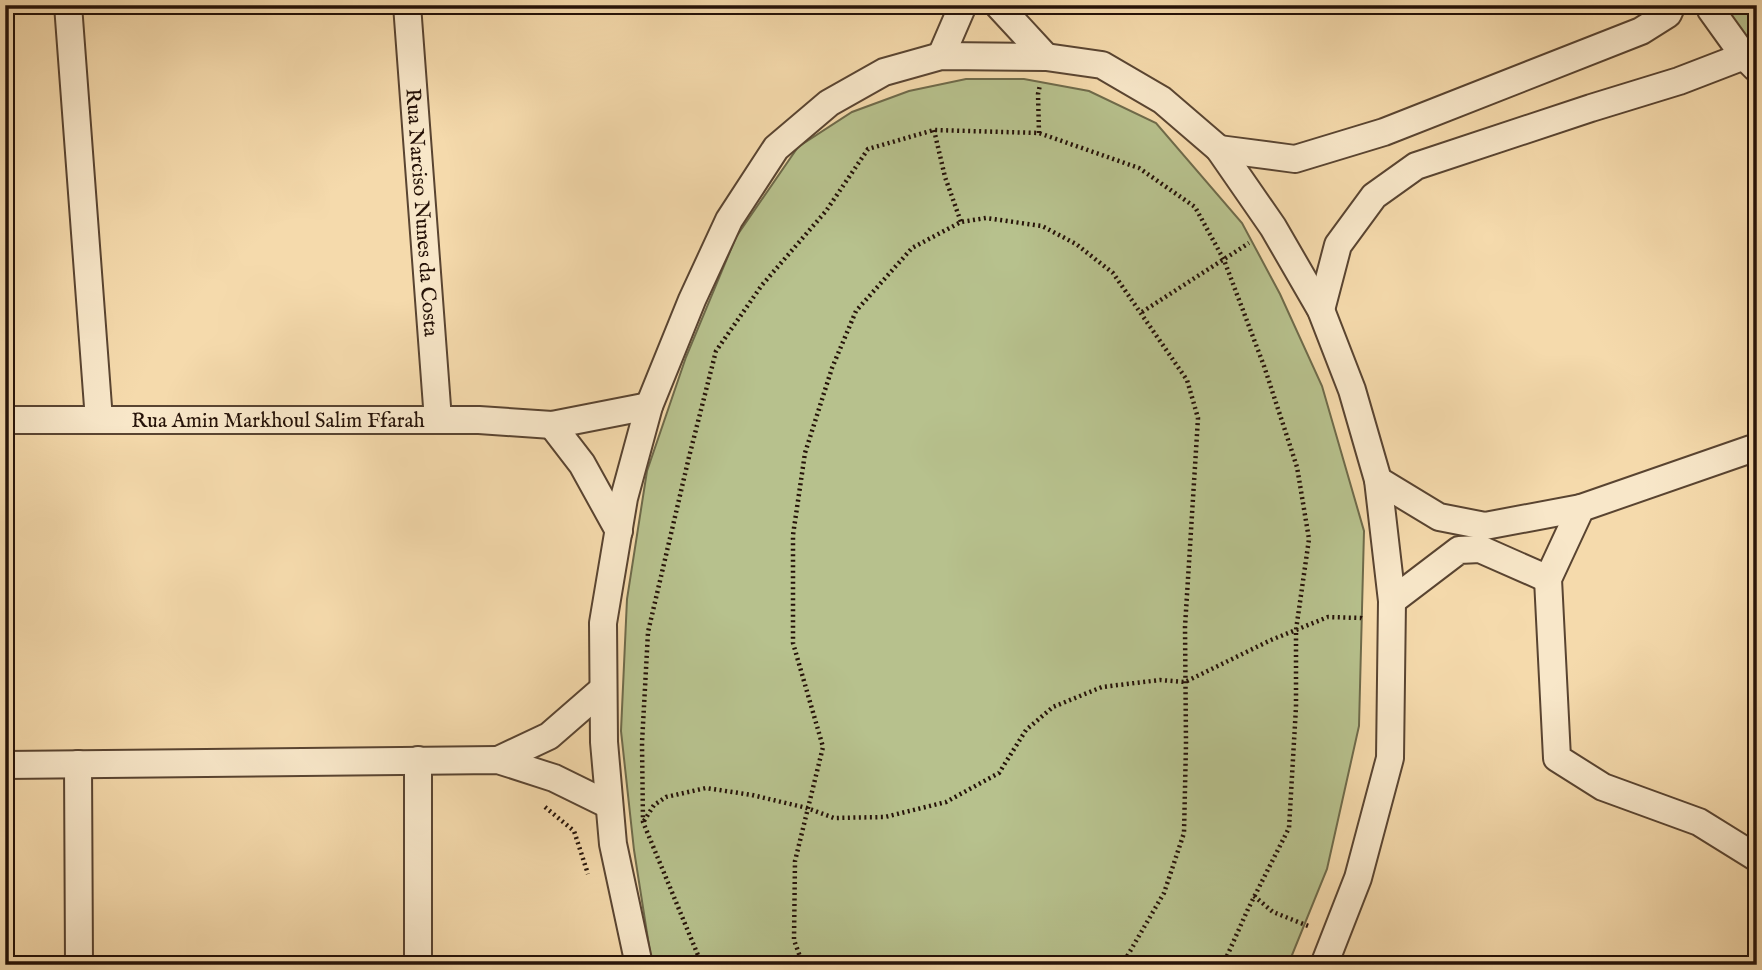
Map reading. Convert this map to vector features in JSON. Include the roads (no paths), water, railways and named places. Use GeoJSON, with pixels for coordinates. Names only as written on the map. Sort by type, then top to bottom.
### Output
{"type":"FeatureCollection","features":[{"type":"Feature","properties":{"kind":"street"},"geometry":{"type":"LineString","coordinates":[[68,5],[99,420]]}},
{"type":"Feature","properties":{"kind":"street","name":"Rua Narciso Nunes da Costa"},"geometry":{"type":"LineString","coordinates":[[407,5],[438,420]]}},
{"type":"Feature","properties":{"kind":"street"},"geometry":{"type":"LineString","coordinates":[[941,55],[963,5]]}},
{"type":"Feature","properties":{"kind":"street"},"geometry":{"type":"LineString","coordinates":[[998,5],[1046,57]]}},
{"type":"Feature","properties":{"kind":"street"},"geometry":{"type":"LineString","coordinates":[[1219,149],[1295,159],[1384,132],[1641,31],[1668,14],[1672,5]]}},
{"type":"Feature","properties":{"kind":"street"},"geometry":{"type":"LineString","coordinates":[[1321,310],[1338,245],[1374,196],[1416,166],[1591,108],[1750,62],[1709,5]]}},
{"type":"Feature","properties":{"kind":"street"},"geometry":{"type":"LineString","coordinates":[[639,965],[613,844],[604,742],[603,623],[624,498],[649,406],[692,300],[729,220],[776,148],[829,103],[851,90],[884,72],[941,55],[1046,57],[1102,65],[1162,100],[1219,149],[1273,227],[1321,310],[1353,390],[1378,480],[1392,601],[1390,758],[1358,878],[1324,965]]}},
{"type":"Feature","properties":{"kind":"street"},"geometry":{"type":"LineString","coordinates":[[1426,115],[1441,158]]}},
{"type":"Feature","properties":{"kind":"street","name":"Rua Amin Markhoul Salim Ffarah"},"geometry":{"type":"LineString","coordinates":[[5,420],[480,420],[552,425],[649,406]]}},
{"type":"Feature","properties":{"kind":"street"},"geometry":{"type":"LineString","coordinates":[[552,425],[582,464],[619,531]]}},
{"type":"Feature","properties":{"kind":"street"},"geometry":{"type":"LineString","coordinates":[[1392,601],[1459,550],[1482,538],[1581,508],[1751,449],[1757,450]]}},
{"type":"Feature","properties":{"kind":"street"},"geometry":{"type":"LineString","coordinates":[[1378,480],[1439,517],[1482,538],[1548,579]]}},
{"type":"Feature","properties":{"kind":"street"},"geometry":{"type":"LineString","coordinates":[[1581,508],[1548,579],[1558,758],[1603,787],[1699,822],[1757,858]]}},
{"type":"Feature","properties":{"kind":"street"},"geometry":{"type":"LineString","coordinates":[[498,760],[549,736],[603,689]]}},
{"type":"Feature","properties":{"kind":"street"},"geometry":{"type":"LineString","coordinates":[[418,760],[418,965]]}},
{"type":"Feature","properties":{"kind":"street"},"geometry":{"type":"LineString","coordinates":[[5,765],[498,760],[554,778],[609,805]]}},
{"type":"Feature","properties":{"kind":"street"},"geometry":{"type":"LineString","coordinates":[[78,764],[79,965]]}}]}
